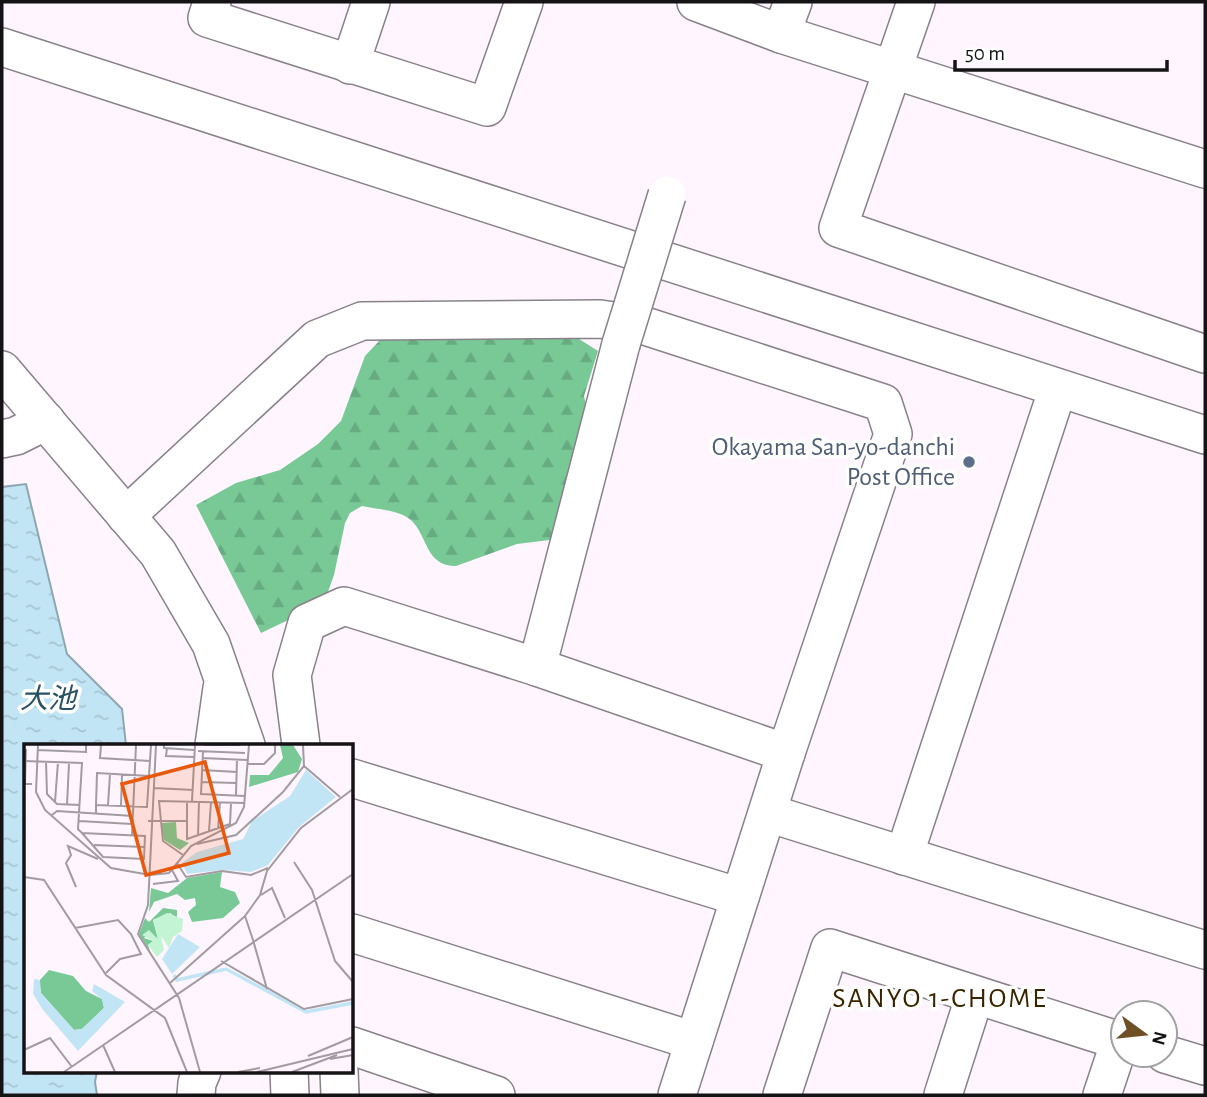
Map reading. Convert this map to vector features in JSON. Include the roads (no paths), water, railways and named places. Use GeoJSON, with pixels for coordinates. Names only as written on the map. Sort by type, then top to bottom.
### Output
{"type":"FeatureCollection","features":[{"type":"Feature","properties":{"kind":"street"},"geometry":{"type":"LineString","coordinates":[[212,2],[207,18],[487,107],[524,2]]}},
{"type":"Feature","properties":{"kind":"street"},"geometry":{"type":"LineString","coordinates":[[350,65],[371,2]]}},
{"type":"Feature","properties":{"kind":"street"},"geometry":{"type":"LineString","coordinates":[[696,2],[787,18],[894,70],[1205,169]]}},
{"type":"Feature","properties":{"kind":"street"},"geometry":{"type":"LineString","coordinates":[[916,2],[838,228],[1205,354]]}},
{"type":"Feature","properties":{"kind":"street"},"geometry":{"type":"LineString","coordinates":[[2,47],[1205,435]]}},
{"type":"Feature","properties":{"kind":"street"},"geometry":{"type":"LineString","coordinates":[[537,667],[621,344],[667,195]]}},
{"type":"Feature","properties":{"kind":"street"},"geometry":{"type":"LineString","coordinates":[[126,516],[317,339],[362,321],[600,319],[642,325],[883,402],[892,435],[786,753],[677,1095]]}},
{"type":"Feature","properties":{"kind":"street"},"geometry":{"type":"LineString","coordinates":[[2,370],[158,554],[211,644],[246,744]]}},
{"type":"Feature","properties":{"kind":"street"},"geometry":{"type":"LineString","coordinates":[[904,856],[1058,388]]}},
{"type":"Feature","properties":{"kind":"street"},"geometry":{"type":"LineString","coordinates":[[2,439],[16,436],[46,421]]}},
{"type":"Feature","properties":{"kind":"street"},"geometry":{"type":"LineString","coordinates":[[301,744],[292,675],[307,623],[344,606],[537,667],[786,753]]}},
{"type":"Feature","properties":{"kind":"street"},"geometry":{"type":"LineString","coordinates":[[214,744],[223,680]]}},
{"type":"Feature","properties":{"kind":"street"},"geometry":{"type":"LineString","coordinates":[[354,779],[740,897]]}},
{"type":"Feature","properties":{"kind":"street"},"geometry":{"type":"LineString","coordinates":[[768,813],[1205,950]]}},
{"type":"Feature","properties":{"kind":"street"},"geometry":{"type":"LineString","coordinates":[[354,934],[694,1041]]}},
{"type":"Feature","properties":{"kind":"street"},"geometry":{"type":"LineString","coordinates":[[782,1095],[830,948],[1109,1037]]}},
{"type":"Feature","properties":{"kind":"street"},"geometry":{"type":"LineString","coordinates":[[943,1095],[975,995]]}},
{"type":"Feature","properties":{"kind":"street"},"geometry":{"type":"LineString","coordinates":[[354,1047],[496,1095]]}},
{"type":"Feature","properties":{"kind":"street"},"geometry":{"type":"LineString","coordinates":[[1179,1058],[1205,1066]]}},
{"type":"Feature","properties":{"kind":"street"},"geometry":{"type":"LineString","coordinates":[[1102,1095],[1111,1069]]}},
{"type":"Feature","properties":{"kind":"street"},"geometry":{"type":"LineString","coordinates":[[196,1095],[202,1072]]}},
{"type":"Feature","properties":{"kind":"street"},"geometry":{"type":"LineString","coordinates":[[289,1072],[290,1095]]}},
{"type":"Feature","properties":{"kind":"street"},"geometry":{"type":"LineString","coordinates":[[339,1072],[340,1095]]}},
{"type":"Feature","properties":{"kind":"water","name":"大池"},"geometry":{"type":"Polygon","coordinates":[[[26,484],[67,654],[122,709],[126,744],[24,744],[24,1072],[97,1072],[97,1095],[2,1095],[2,487],[26,484]]]}},
{"type":"Feature","properties":{"kind":"place","name":"Okayama San-yo-danchi Post Office"},"geometry":{"type":"Point","coordinates":[969,462]}},
{"type":"Feature","properties":{"kind":"district","name":"SANYO 1-CHOME"},"geometry":{"type":"Point","coordinates":[940,999]}}]}
